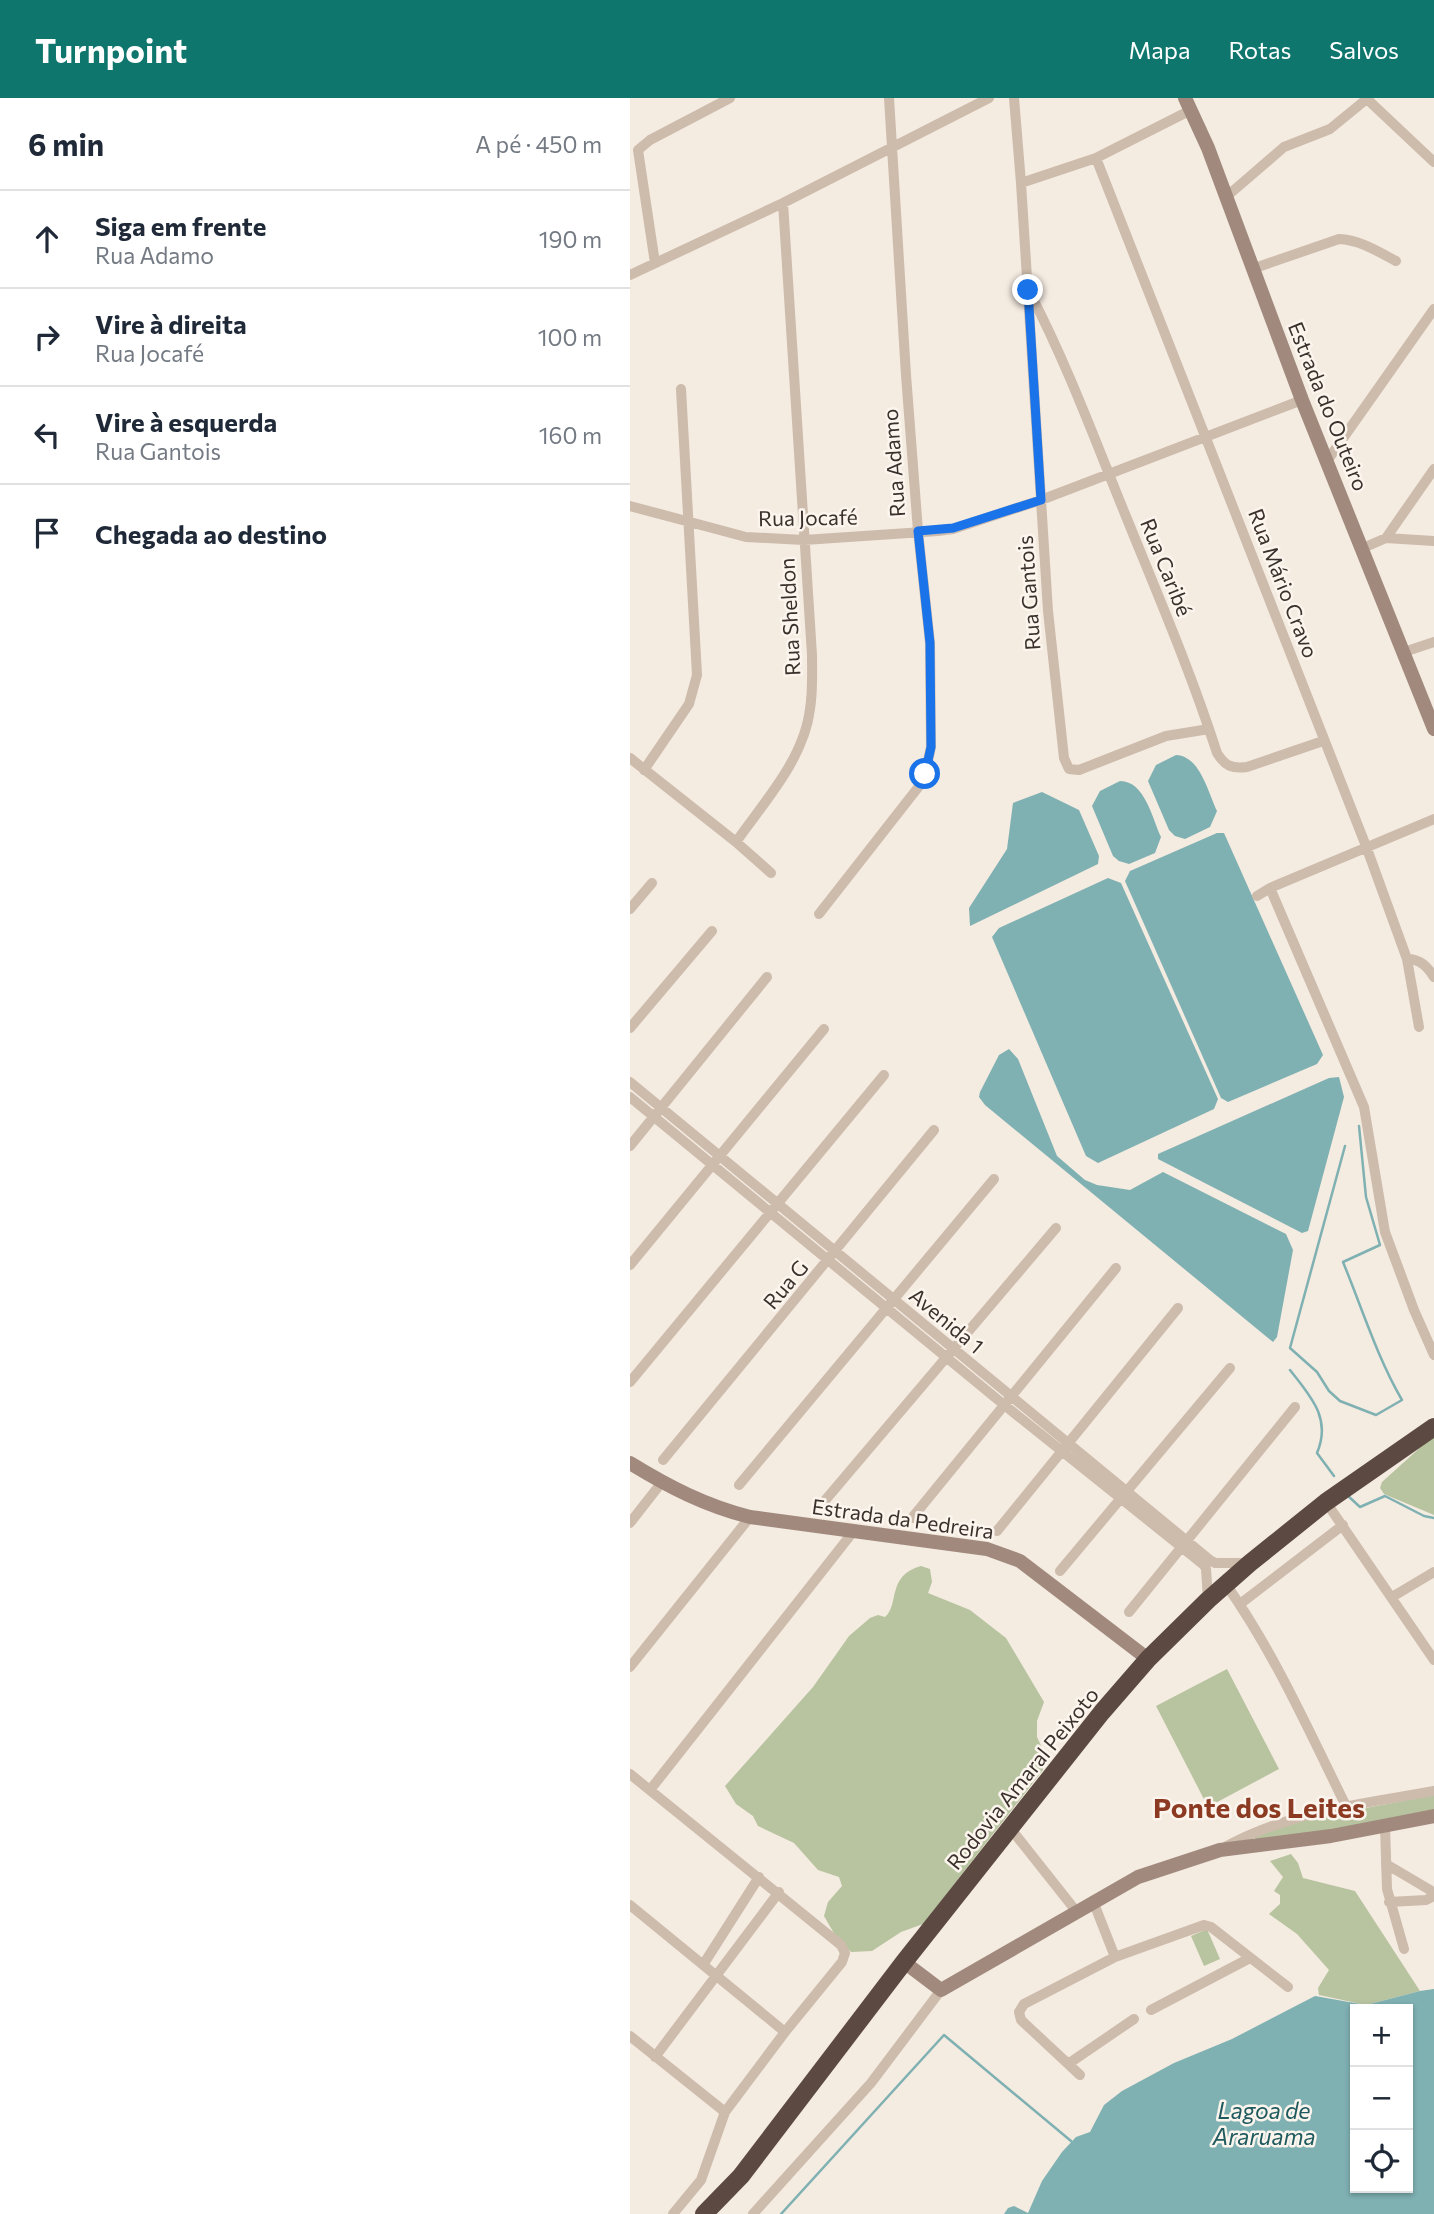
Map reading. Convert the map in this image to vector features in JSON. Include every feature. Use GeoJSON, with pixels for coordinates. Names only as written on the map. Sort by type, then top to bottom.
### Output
{"type":"FeatureCollection","features":[{"type":"Feature","properties":{"kind":"highway","name":"Rodovia Amaral Peixoto"},"geometry":{"type":"LineString","coordinates":[[704,2214],[741,2176],[904,1962],[1102,1712],[1148,1659],[1225,1583],[1338,1494],[1434,1427]]}},
{"type":"Feature","properties":{"kind":"street"},"geometry":{"type":"LineString","coordinates":[[655,262],[633,151],[663,132],[730,98]]}},
{"type":"Feature","properties":{"kind":"street","name":"Rua Adamo"},"geometry":{"type":"LineString","coordinates":[[819,914],[920,785],[931,747],[930,643],[918,531],[889,98]]}},
{"type":"Feature","properties":{"kind":"street"},"geometry":{"type":"LineString","coordinates":[[630,275],[783,203],[989,98]]}},
{"type":"Feature","properties":{"kind":"street","name":"Rua Gantois"},"geometry":{"type":"LineString","coordinates":[[1014,98],[1052,657],[1064,758],[1069,769],[1082,769],[1166,736],[1209,729]]}},
{"type":"Feature","properties":{"kind":"street"},"geometry":{"type":"LineString","coordinates":[[1226,197],[1284,147],[1330,129],[1367,98],[1434,162]]}},
{"type":"Feature","properties":{"kind":"street"},"geometry":{"type":"LineString","coordinates":[[1021,183],[1096,158],[1188,104]]}},
{"type":"Feature","properties":{"kind":"street","name":"Estrada do Outeiro"},"geometry":{"type":"LineString","coordinates":[[1188,104],[1302,400],[1431,714],[1434,729]]}},
{"type":"Feature","properties":{"kind":"street","name":"Rua Mário Cravo"},"geometry":{"type":"LineString","coordinates":[[1096,158],[1366,846],[1406,959],[1419,1027]]}},
{"type":"Feature","properties":{"kind":"street","name":"Rua Sheldon"},"geometry":{"type":"LineString","coordinates":[[736,842],[779,782],[795,754],[810,710],[812,654],[783,203]]}},
{"type":"Feature","properties":{"kind":"street"},"geometry":{"type":"LineString","coordinates":[[1252,269],[1339,239],[1351,239],[1396,261]]}},
{"type":"Feature","properties":{"kind":"street","name":"Rua Caribé"},"geometry":{"type":"LineString","coordinates":[[1028,290],[1056,346],[1223,763],[1234,769],[1247,767],[1324,741]]}},
{"type":"Feature","properties":{"kind":"street"},"geometry":{"type":"LineString","coordinates":[[1327,461],[1434,309]]}},
{"type":"Feature","properties":{"kind":"street"},"geometry":{"type":"LineString","coordinates":[[643,770],[689,704],[696,675],[681,389]]}},
{"type":"Feature","properties":{"kind":"street","name":"Rua Jocafé"},"geometry":{"type":"LineString","coordinates":[[630,506],[746,537],[804,540],[953,528],[1041,500],[1302,400]]}},
{"type":"Feature","properties":{"kind":"street"},"geometry":{"type":"LineString","coordinates":[[1386,538],[1434,468]]}},
{"type":"Feature","properties":{"kind":"street"},"geometry":{"type":"LineString","coordinates":[[1363,548],[1386,538],[1434,541]]}},
{"type":"Feature","properties":{"kind":"street"},"geometry":{"type":"LineString","coordinates":[[1404,652],[1434,642]]}},
{"type":"Feature","properties":{"kind":"street"},"geometry":{"type":"LineString","coordinates":[[630,758],[771,873]]}},
{"type":"Feature","properties":{"kind":"street"},"geometry":{"type":"LineString","coordinates":[[1257,896],[1366,846],[1434,819]]}},
{"type":"Feature","properties":{"kind":"street"},"geometry":{"type":"LineString","coordinates":[[630,909],[652,883]]}},
{"type":"Feature","properties":{"kind":"street"},"geometry":{"type":"LineString","coordinates":[[1270,888],[1364,1107],[1385,1232],[1434,1355]]}},
{"type":"Feature","properties":{"kind":"street"},"geometry":{"type":"LineString","coordinates":[[630,1028],[712,931]]}},
{"type":"Feature","properties":{"kind":"street"},"geometry":{"type":"LineString","coordinates":[[1406,959],[1418,960],[1434,977]]}},
{"type":"Feature","properties":{"kind":"street"},"geometry":{"type":"LineString","coordinates":[[630,1146],[767,977]]}},
{"type":"Feature","properties":{"kind":"street"},"geometry":{"type":"LineString","coordinates":[[630,1265],[824,1029]]}},
{"type":"Feature","properties":{"kind":"street"},"geometry":{"type":"LineString","coordinates":[[630,1382],[884,1075]]}},
{"type":"Feature","properties":{"kind":"street","name":"Avenida 1"},"geometry":{"type":"LineString","coordinates":[[630,1082],[657,1113],[712,1165],[774,1208]]}},
{"type":"Feature","properties":{"kind":"street","name":"Avenida 1"},"geometry":{"type":"LineString","coordinates":[[630,1097],[720,1155],[774,1208],[1183,1543],[1215,1563],[1250,1563]]}},
{"type":"Feature","properties":{"kind":"street","name":"Rua G"},"geometry":{"type":"LineString","coordinates":[[663,1460],[934,1130]]}},
{"type":"Feature","properties":{"kind":"street"},"geometry":{"type":"LineString","coordinates":[[739,1485],[994,1179]]}},
{"type":"Feature","properties":{"kind":"street"},"geometry":{"type":"LineString","coordinates":[[822,1504],[1055,1228]]}},
{"type":"Feature","properties":{"kind":"street"},"geometry":{"type":"LineString","coordinates":[[912,1518],[1116,1268]]}},
{"type":"Feature","properties":{"kind":"street"},"geometry":{"type":"LineString","coordinates":[[997,1531],[1178,1308]]}},
{"type":"Feature","properties":{"kind":"street"},"geometry":{"type":"LineString","coordinates":[[1060,1571],[1230,1368]]}},
{"type":"Feature","properties":{"kind":"street"},"geometry":{"type":"LineString","coordinates":[[1129,1612],[1295,1407]]}},
{"type":"Feature","properties":{"kind":"street","name":"Estrada da Pedreira"},"geometry":{"type":"LineString","coordinates":[[630,1463],[719,1510],[750,1517],[1002,1553],[1020,1561],[1148,1659]]}},
{"type":"Feature","properties":{"kind":"street"},"geometry":{"type":"LineString","coordinates":[[630,1523],[662,1482]]}},
{"type":"Feature","properties":{"kind":"street"},"geometry":{"type":"LineString","coordinates":[[1338,1494],[1343,1525],[1434,1660]]}},
{"type":"Feature","properties":{"kind":"street"},"geometry":{"type":"LineString","coordinates":[[630,1667],[750,1517]]}},
{"type":"Feature","properties":{"kind":"street"},"geometry":{"type":"LineString","coordinates":[[1240,1604],[1343,1525]]}},
{"type":"Feature","properties":{"kind":"street"},"geometry":{"type":"LineString","coordinates":[[650,1790],[853,1532]]}},
{"type":"Feature","properties":{"kind":"street","name":"Avenida 1"},"geometry":{"type":"LineString","coordinates":[[1183,1543],[1206,1569],[1208,1600]]}},
{"type":"Feature","properties":{"kind":"street"},"geometry":{"type":"LineString","coordinates":[[1392,1597],[1434,1572]]}},
{"type":"Feature","properties":{"kind":"street"},"geometry":{"type":"LineString","coordinates":[[1225,1583],[1240,1604],[1302,1716],[1346,1807]]}},
{"type":"Feature","properties":{"kind":"street"},"geometry":{"type":"LineString","coordinates":[[630,1774],[779,1892],[841,1945],[845,1953],[831,1978],[785,2032],[726,2112],[701,2180],[673,2214]]}},
{"type":"Feature","properties":{"kind":"street"},"geometry":{"type":"LineString","coordinates":[[753,2214],[871,2083],[941,1990],[1138,1877],[1255,1839],[1293,1818],[1434,1791]]}},
{"type":"Feature","properties":{"kind":"street"},"geometry":{"type":"LineString","coordinates":[[1255,1839],[1385,1826],[1434,1816]]}},
{"type":"Feature","properties":{"kind":"street"},"geometry":{"type":"LineString","coordinates":[[1385,1826],[1390,1902],[1404,1949]]}},
{"type":"Feature","properties":{"kind":"street"},"geometry":{"type":"LineString","coordinates":[[1011,1829],[1076,1911]]}},
{"type":"Feature","properties":{"kind":"street"},"geometry":{"type":"LineString","coordinates":[[1386,1864],[1430,1889],[1434,1896],[1426,1900],[1390,1902]]}},
{"type":"Feature","properties":{"kind":"street"},"geometry":{"type":"LineString","coordinates":[[703,1965],[759,1877]]}},
{"type":"Feature","properties":{"kind":"street"},"geometry":{"type":"LineString","coordinates":[[655,2057],[779,1892]]}},
{"type":"Feature","properties":{"kind":"street"},"geometry":{"type":"LineString","coordinates":[[1093,1901],[1115,1957]]}},
{"type":"Feature","properties":{"kind":"street"},"geometry":{"type":"LineString","coordinates":[[630,1905],[785,2032]]}},
{"type":"Feature","properties":{"kind":"street"},"geometry":{"type":"LineString","coordinates":[[1080,2075],[1021,2020],[1021,2007],[1115,1957],[1204,1924],[1288,1987]]}},
{"type":"Feature","properties":{"kind":"street"},"geometry":{"type":"LineString","coordinates":[[1151,2010],[1250,1958]]}},
{"type":"Feature","properties":{"kind":"street"},"geometry":{"type":"LineString","coordinates":[[904,1962],[941,1990]]}},
{"type":"Feature","properties":{"kind":"street"},"geometry":{"type":"LineString","coordinates":[[1068,2064],[1134,2019]]}},
{"type":"Feature","properties":{"kind":"street"},"geometry":{"type":"LineString","coordinates":[[630,2036],[726,2112]]}},
{"type":"Feature","properties":{"kind":"green space"},"geometry":{"type":"Polygon","coordinates":[[[1434,1435],[1434,1515],[1384,1494],[1380,1488],[1382,1482],[1434,1435]]]}},
{"type":"Feature","properties":{"kind":"green space"},"geometry":{"type":"Polygon","coordinates":[[[921,1566],[930,1569],[932,1582],[928,1593],[970,1610],[1006,1638],[1044,1702],[1037,1721],[1037,1737],[1044,1752],[1043,1770],[923,1924],[901,1932],[872,1951],[851,1952],[835,1935],[824,1916],[828,1902],[842,1886],[839,1877],[818,1870],[794,1843],[758,1826],[753,1816],[736,1804],[725,1786],[813,1687],[849,1636],[870,1618],[878,1615],[885,1617],[892,1605],[898,1583],[903,1576],[921,1566]]]}},
{"type":"Feature","properties":{"kind":"green space"},"geometry":{"type":"Polygon","coordinates":[[[1227,1669],[1279,1769],[1208,1807],[1156,1706],[1227,1669]]]}},
{"type":"Feature","properties":{"kind":"green space"},"geometry":{"type":"Polygon","coordinates":[[[1434,1795],[1434,1816],[1257,1843],[1254,1836],[1293,1822],[1434,1795]]]}},
{"type":"Feature","properties":{"kind":"green space"},"geometry":{"type":"Polygon","coordinates":[[[1291,1854],[1298,1863],[1303,1878],[1355,1891],[1420,1991],[1370,2004],[1319,1995],[1318,1988],[1329,1970],[1297,1934],[1269,1914],[1280,1904],[1280,1895],[1274,1891],[1283,1877],[1270,1861],[1291,1854]]]}},
{"type":"Feature","properties":{"kind":"green space"},"geometry":{"type":"Polygon","coordinates":[[[1207,1929],[1220,1959],[1204,1966],[1191,1936],[1207,1929]]]}},
{"type":"Feature","properties":{"kind":"water"},"geometry":{"type":"Polygon","coordinates":[[[1176,755],[1184,757],[1197,768],[1217,811],[1210,827],[1185,839],[1175,836],[1169,830],[1148,781],[1156,765],[1176,755]]]}},
{"type":"Feature","properties":{"kind":"water"},"geometry":{"type":"Polygon","coordinates":[[[1120,781],[1136,787],[1142,794],[1161,837],[1155,853],[1129,864],[1113,856],[1092,806],[1100,791],[1120,781]]]}},
{"type":"Feature","properties":{"kind":"water"},"geometry":{"type":"Polygon","coordinates":[[[1042,792],[1079,810],[1099,856],[1098,864],[970,926],[969,908],[1007,849],[1013,803],[1042,792]]]}},
{"type":"Feature","properties":{"kind":"water"},"geometry":{"type":"Polygon","coordinates":[[[1217,833],[1224,833],[1323,1055],[1317,1064],[1228,1102],[1221,1098],[1125,881],[1130,871],[1217,833]]]}},
{"type":"Feature","properties":{"kind":"water"},"geometry":{"type":"Polygon","coordinates":[[[1108,878],[1121,883],[1218,1099],[1214,1109],[1098,1163],[1086,1156],[992,937],[999,928],[1108,878]]]}},
{"type":"Feature","properties":{"kind":"water"},"geometry":{"type":"Polygon","coordinates":[[[1009,1049],[1018,1059],[1057,1156],[1085,1180],[1097,1185],[1130,1190],[1163,1172],[1286,1234],[1293,1250],[1277,1337],[1273,1342],[985,1105],[979,1097],[980,1092],[999,1055],[1009,1049]]]}},
{"type":"Feature","properties":{"kind":"water"},"geometry":{"type":"Polygon","coordinates":[[[1339,1077],[1344,1097],[1308,1231],[1302,1233],[1158,1159],[1158,1154],[1329,1078],[1339,1077]]]}},
{"type":"Feature","properties":{"kind":"water","name":"Lagoa de Araruama"},"geometry":{"type":"Polygon","coordinates":[[[1434,1989],[1434,2214],[1004,2214],[1008,2208],[1014,2206],[1028,2213],[1042,2181],[1062,2152],[1076,2137],[1090,2132],[1104,2105],[1122,2091],[1174,2063],[1232,2039],[1315,1996],[1360,2004],[1350,2004],[1350,2193],[1413,2193],[1413,2004],[1370,2004],[1434,1989]]]}},
{"type":"Feature","properties":{"kind":"waterway"},"geometry":{"type":"LineString","coordinates":[[1345,1146],[1290,1348],[1317,1372],[1329,1391],[1340,1401],[1376,1415],[1402,1400],[1377,1350],[1343,1262],[1380,1245],[1366,1197],[1359,1126]]}},
{"type":"Feature","properties":{"kind":"waterway"},"geometry":{"type":"LineString","coordinates":[[1290,1370],[1317,1408],[1322,1429],[1317,1453],[1334,1476]]}},
{"type":"Feature","properties":{"kind":"waterway"},"geometry":{"type":"LineString","coordinates":[[1347,1495],[1360,1507],[1385,1496],[1424,1516],[1434,1518]]}},
{"type":"Feature","properties":{"kind":"waterway"},"geometry":{"type":"LineString","coordinates":[[781,2214],[944,2035],[1071,2141]]}},
{"type":"Feature","properties":{"kind":"district","name":"Ponte dos Leites"},"geometry":{"type":"Point","coordinates":[1259,1807]}},
{"type":"Feature","properties":{"kind":"route"},"geometry":{"type":"LineString","coordinates":[[925,774],[931,747],[930,643],[918,531],[953,528],[1041,500],[1028,290]]}}]}
